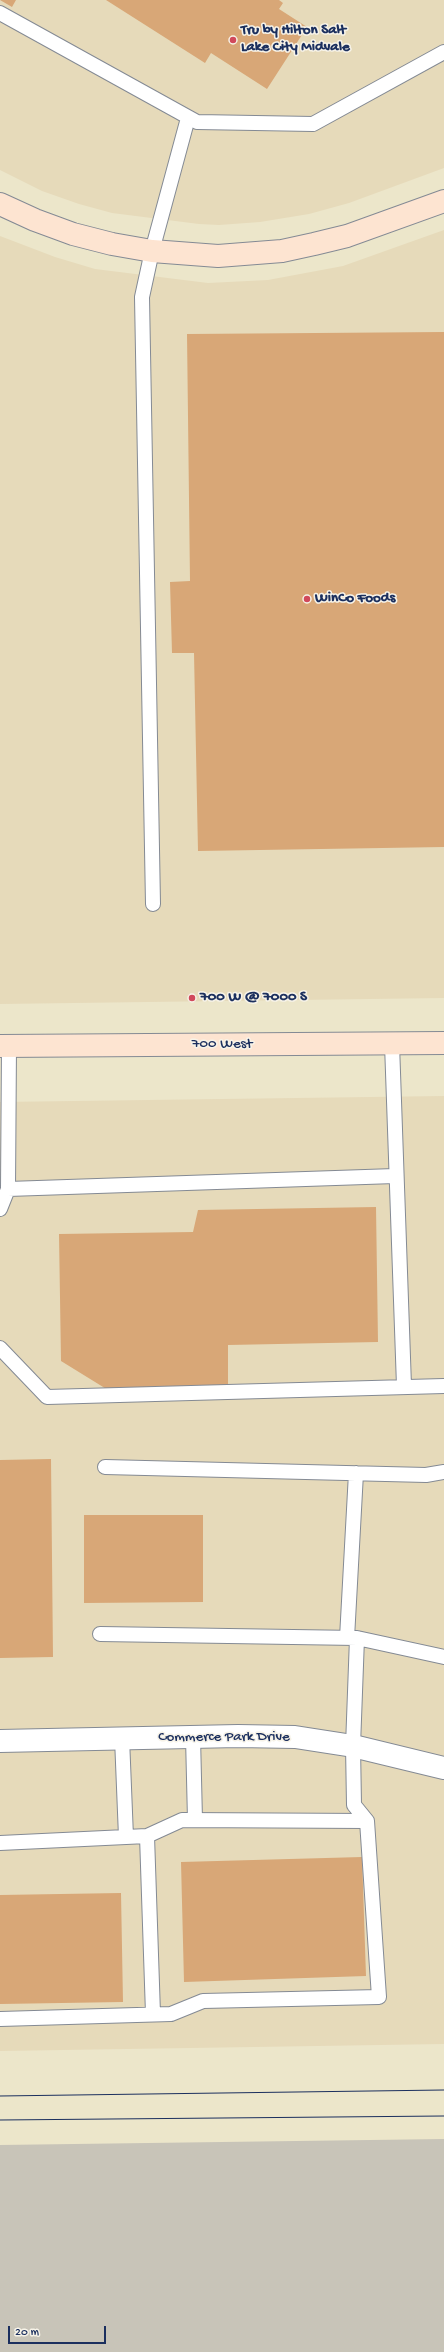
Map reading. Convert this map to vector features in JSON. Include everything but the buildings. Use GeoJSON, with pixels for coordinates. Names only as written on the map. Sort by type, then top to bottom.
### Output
{"type":"FeatureCollection","features":[{"type":"Feature","properties":{"kind":"street"},"geometry":{"type":"LineString","coordinates":[[0,204],[73,234],[152,251],[218,256],[282,251],[347,236],[444,201]]}},
{"type":"Feature","properties":{"kind":"street","name":"700 West"},"geometry":{"type":"LineString","coordinates":[[4,1046],[444,1043]]}},
{"type":"Feature","properties":{"kind":"street","name":"Commerce Park Drive"},"geometry":{"type":"LineString","coordinates":[[0,1741],[193,1737],[295,1737],[353,1746],[444,1768]]}},
{"type":"Feature","properties":{"kind":"lane"},"geometry":{"type":"LineString","coordinates":[[0,13],[197,122],[313,124],[444,52]]}},
{"type":"Feature","properties":{"kind":"lane"},"geometry":{"type":"LineString","coordinates":[[153,904],[142,297],[152,251],[188,118]]}},
{"type":"Feature","properties":{"kind":"lane"},"geometry":{"type":"LineString","coordinates":[[392,1044],[395,1176],[404,1386]]}},
{"type":"Feature","properties":{"kind":"lane"},"geometry":{"type":"LineString","coordinates":[[0,1208],[8,1189],[4,1046]]}},
{"type":"Feature","properties":{"kind":"lane"},"geometry":{"type":"LineString","coordinates":[[8,1189],[395,1176]]}},
{"type":"Feature","properties":{"kind":"lane"},"geometry":{"type":"LineString","coordinates":[[0,1348],[47,1397],[444,1386]]}},
{"type":"Feature","properties":{"kind":"lane"},"geometry":{"type":"LineString","coordinates":[[106,1467],[356,1474],[426,1475],[444,1472]]}},
{"type":"Feature","properties":{"kind":"lane"},"geometry":{"type":"LineString","coordinates":[[0,2019],[171,2014],[203,2001],[379,1997],[367,1821],[354,1805],[352,1638],[356,1474]]}},
{"type":"Feature","properties":{"kind":"lane"},"geometry":{"type":"LineString","coordinates":[[100,1634],[352,1638],[444,1658]]}},
{"type":"Feature","properties":{"kind":"lane"},"geometry":{"type":"LineString","coordinates":[[193,1737],[195,1820]]}},
{"type":"Feature","properties":{"kind":"lane"},"geometry":{"type":"LineString","coordinates":[[122,1738],[126,1837]]}},
{"type":"Feature","properties":{"kind":"lane"},"geometry":{"type":"LineString","coordinates":[[0,1843],[147,1836],[182,1820],[367,1821]]}},
{"type":"Feature","properties":{"kind":"lane"},"geometry":{"type":"LineString","coordinates":[[147,1836],[153,2014]]}},
{"type":"Feature","properties":{"kind":"shaded area"},"geometry":{"type":"Polygon","coordinates":[[[0,0],[444,0],[444,168],[349,203],[309,214],[260,222],[219,225],[199,224],[112,213],[79,204],[42,191],[0,170],[0,0]]]}},
{"type":"Feature","properties":{"kind":"shaded area"},"geometry":{"type":"Polygon","coordinates":[[[444,230],[444,998],[0,1004],[0,236],[55,257],[95,269],[208,283],[268,280],[343,266],[444,230]]]}},
{"type":"Feature","properties":{"kind":"shaded area"},"geometry":{"type":"Polygon","coordinates":[[[444,1096],[444,2044],[0,2051],[0,1102],[444,1096]]]}},
{"type":"Feature","properties":{"kind":"shaded area"},"geometry":{"type":"Polygon","coordinates":[[[444,2139],[444,2352],[0,2352],[0,2145],[444,2139]]]}},
{"type":"Feature","properties":{"kind":"tram line"},"geometry":{"type":"LineString","coordinates":[[0,2096],[444,2090]]}},
{"type":"Feature","properties":{"kind":"tram line"},"geometry":{"type":"LineString","coordinates":[[0,2120],[444,2116]]}},
{"type":"Feature","properties":{"kind":"place","name":"Tru by Hilton Salt Lake City Midvale"},"geometry":{"type":"Point","coordinates":[233,40]}},
{"type":"Feature","properties":{"kind":"place","name":"WinCo Foods"},"geometry":{"type":"Point","coordinates":[307,599]}},
{"type":"Feature","properties":{"kind":"place","name":"700 W @ 7000 S"},"geometry":{"type":"Point","coordinates":[192,998]}}]}
